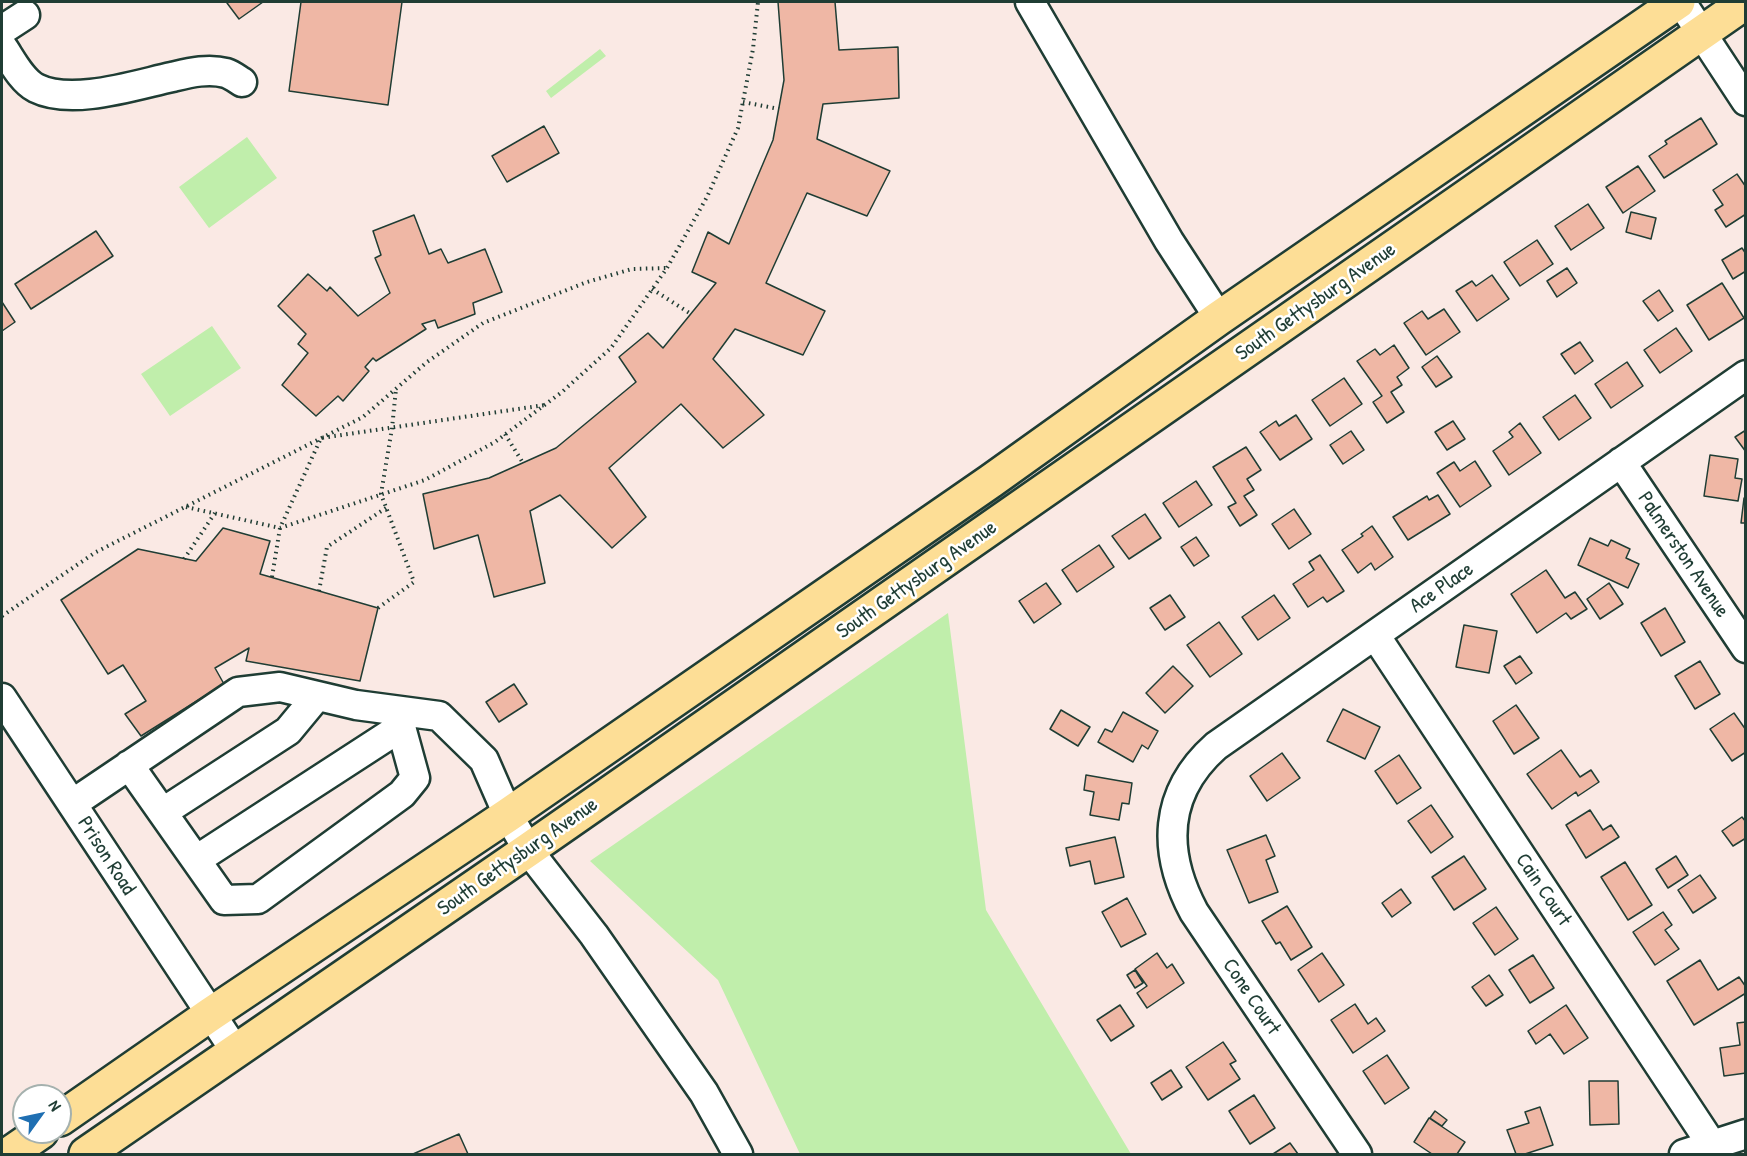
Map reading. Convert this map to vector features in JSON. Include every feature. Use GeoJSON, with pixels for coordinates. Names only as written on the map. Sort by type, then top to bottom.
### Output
{"type":"FeatureCollection","features":[{"type":"Feature","properties":{"kind":"main road","name":"South Gettysburg Avenue"},"geometry":{"type":"LineString","coordinates":[[72,1111],[991,481],[1219,318],[1680,2]]}},
{"type":"Feature","properties":{"kind":"main road","name":"South Gettysburg Avenue"},"geometry":{"type":"LineString","coordinates":[[87,1155],[1746,2]]}},
{"type":"Feature","properties":{"kind":"main road"},"geometry":{"type":"LineString","coordinates":[[9,1155],[24,1144]]}},
{"type":"Feature","properties":{"kind":"street"},"geometry":{"type":"LineString","coordinates":[[1030,2],[1169,241],[1219,318]]}},
{"type":"Feature","properties":{"kind":"street"},"geometry":{"type":"LineString","coordinates":[[1680,2],[1746,101]]}},
{"type":"Feature","properties":{"kind":"street"},"geometry":{"type":"LineString","coordinates":[[9,23],[25,79],[36,88],[73,96],[194,72],[212,71],[227,74],[242,82]]}},
{"type":"Feature","properties":{"kind":"street","name":"Ace Place"},"geometry":{"type":"LineString","coordinates":[[1173,828],[1180,793],[1195,767],[1216,746],[1746,375]]}},
{"type":"Feature","properties":{"kind":"street","name":"Palmerston Avenue"},"geometry":{"type":"LineString","coordinates":[[1621,462],[1746,648]]}},
{"type":"Feature","properties":{"kind":"street","name":"Cain Court"},"geometry":{"type":"LineString","coordinates":[[1375,634],[1712,1145]]}},
{"type":"Feature","properties":{"kind":"street"},"geometry":{"type":"LineString","coordinates":[[72,804],[238,692],[280,687],[356,705],[401,719],[439,716],[484,760],[508,814],[528,850],[594,935],[704,1092],[738,1155]]}},
{"type":"Feature","properties":{"kind":"street"},"geometry":{"type":"LineString","coordinates":[[163,812],[288,731],[317,696]]}},
{"type":"Feature","properties":{"kind":"street","name":"Prison Road"},"geometry":{"type":"LineString","coordinates":[[2,698],[236,1052]]}},
{"type":"Feature","properties":{"kind":"street"},"geometry":{"type":"LineString","coordinates":[[129,765],[224,900],[258,899],[402,794],[415,778],[401,719]]}},
{"type":"Feature","properties":{"kind":"street"},"geometry":{"type":"LineString","coordinates":[[196,860],[401,719]]}},
{"type":"Feature","properties":{"kind":"street","name":"Cone Court"},"geometry":{"type":"LineString","coordinates":[[1173,828],[1174,860],[1178,876],[1194,912],[1357,1155]]}},
{"type":"Feature","properties":{"kind":"street"},"geometry":{"type":"LineString","coordinates":[[1684,1155],[1746,1134]]}},
{"type":"Feature","properties":{"kind":"path"},"geometry":{"type":"LineString","coordinates":[[186,507],[280,528],[425,480],[495,442],[562,393],[611,348],[667,268],[707,197],[738,128],[753,50],[758,2]]}},
{"type":"Feature","properties":{"kind":"path"},"geometry":{"type":"LineString","coordinates":[[743,102],[779,109]]}},
{"type":"Feature","properties":{"kind":"path"},"geometry":{"type":"LineString","coordinates":[[2,616],[96,552],[363,417],[427,362],[483,323],[587,282],[632,269],[667,268]]}},
{"type":"Feature","properties":{"kind":"path"},"geometry":{"type":"LineString","coordinates":[[652,290],[691,314]]}},
{"type":"Feature","properties":{"kind":"path"},"geometry":{"type":"LineString","coordinates":[[378,608],[414,582],[381,494],[397,388]]}},
{"type":"Feature","properties":{"kind":"path"},"geometry":{"type":"LineString","coordinates":[[321,438],[545,405]]}},
{"type":"Feature","properties":{"kind":"path"},"geometry":{"type":"LineString","coordinates":[[505,434],[523,463]]}},
{"type":"Feature","properties":{"kind":"path"},"geometry":{"type":"LineString","coordinates":[[272,577],[280,528],[321,438]]}},
{"type":"Feature","properties":{"kind":"path"},"geometry":{"type":"LineString","coordinates":[[319,591],[327,547],[386,508]]}},
{"type":"Feature","properties":{"kind":"path"},"geometry":{"type":"LineString","coordinates":[[184,559],[215,513]]}},
{"type":"Feature","properties":{"kind":"green space"},"geometry":{"type":"Polygon","coordinates":[[[600,49],[606,56],[551,98],[546,91],[600,49]]]}},
{"type":"Feature","properties":{"kind":"green space"},"geometry":{"type":"Polygon","coordinates":[[[247,137],[277,178],[209,228],[179,187],[247,137]]]}},
{"type":"Feature","properties":{"kind":"green space"},"geometry":{"type":"Polygon","coordinates":[[[212,326],[241,368],[170,416],[141,374],[212,326]]]}},
{"type":"Feature","properties":{"kind":"green space"},"geometry":{"type":"Polygon","coordinates":[[[948,613],[986,910],[1131,1154],[800,1154],[718,980],[590,861],[948,613]]]}},
{"type":"Feature","properties":{"kind":"building"},"geometry":{"type":"Polygon","coordinates":[[[263,2],[239,19],[227,3],[263,2]]]}},
{"type":"Feature","properties":{"kind":"building"},"geometry":{"type":"Polygon","coordinates":[[[301,2],[402,2],[388,105],[289,91],[301,2]]]}},
{"type":"Feature","properties":{"kind":"building"},"geometry":{"type":"Polygon","coordinates":[[[778,2],[835,2],[839,50],[898,47],[899,98],[823,104],[817,139],[890,171],[867,216],[807,193],[766,283],[825,311],[803,355],[735,329],[713,359],[764,415],[723,448],[681,404],[609,468],[646,517],[612,548],[560,495],[530,511],[545,583],[494,597],[478,535],[434,549],[423,494],[489,478],[556,448],[636,382],[619,357],[648,333],[663,348],[716,283],[692,272],[708,232],[729,244],[773,140],[784,80],[778,2]]]}},
{"type":"Feature","properties":{"kind":"building"},"geometry":{"type":"Polygon","coordinates":[[[1701,118],[1717,144],[1664,178],[1649,156],[1667,144],[1665,141],[1701,118]]]}},
{"type":"Feature","properties":{"kind":"building"},"geometry":{"type":"Polygon","coordinates":[[[544,126],[559,153],[507,182],[492,156],[544,126]]]}},
{"type":"Feature","properties":{"kind":"building"},"geometry":{"type":"Polygon","coordinates":[[[1638,166],[1655,191],[1623,213],[1606,187],[1638,166]]]}},
{"type":"Feature","properties":{"kind":"building"},"geometry":{"type":"Polygon","coordinates":[[[1737,174],[1746,187],[1746,214],[1726,227],[1715,210],[1723,205],[1713,190],[1737,174]]]}},
{"type":"Feature","properties":{"kind":"building"},"geometry":{"type":"Polygon","coordinates":[[[1588,204],[1604,228],[1571,250],[1555,226],[1588,204]]]}},
{"type":"Feature","properties":{"kind":"building"},"geometry":{"type":"Polygon","coordinates":[[[1631,212],[1656,218],[1651,239],[1626,232],[1631,212]]]}},
{"type":"Feature","properties":{"kind":"building"},"geometry":{"type":"Polygon","coordinates":[[[414,215],[429,254],[441,249],[448,263],[485,249],[502,292],[473,303],[475,314],[438,328],[435,320],[422,324],[426,329],[376,361],[373,358],[365,367],[369,371],[343,401],[338,396],[316,416],[282,385],[308,353],[298,344],[306,334],[278,306],[308,274],[327,291],[330,287],[358,316],[390,293],[375,258],[381,255],[373,231],[414,215]]]}},
{"type":"Feature","properties":{"kind":"building"},"geometry":{"type":"Polygon","coordinates":[[[96,231],[113,256],[31,309],[15,284],[96,231]]]}},
{"type":"Feature","properties":{"kind":"building"},"geometry":{"type":"Polygon","coordinates":[[[1537,240],[1553,264],[1520,286],[1504,262],[1537,240]]]}},
{"type":"Feature","properties":{"kind":"building"},"geometry":{"type":"Polygon","coordinates":[[[1742,248],[1746,254],[1746,271],[1733,279],[1722,260],[1742,248]]]}},
{"type":"Feature","properties":{"kind":"building"},"geometry":{"type":"Polygon","coordinates":[[[1567,268],[1577,283],[1557,297],[1547,281],[1567,268]]]}},
{"type":"Feature","properties":{"kind":"building"},"geometry":{"type":"Polygon","coordinates":[[[1492,275],[1509,299],[1477,321],[1456,291],[1472,281],[1476,286],[1492,275]]]}},
{"type":"Feature","properties":{"kind":"building"},"geometry":{"type":"Polygon","coordinates":[[[1722,283],[1744,318],[1709,340],[1687,305],[1722,283]]]}},
{"type":"Feature","properties":{"kind":"building"},"geometry":{"type":"Polygon","coordinates":[[[1659,290],[1673,311],[1658,321],[1643,301],[1659,290]]]}},
{"type":"Feature","properties":{"kind":"building"},"geometry":{"type":"Polygon","coordinates":[[[2,302],[15,322],[2,331],[2,302]]]}},
{"type":"Feature","properties":{"kind":"building"},"geometry":{"type":"Polygon","coordinates":[[[1444,309],[1460,332],[1426,355],[1404,323],[1422,311],[1428,319],[1444,309]]]}},
{"type":"Feature","properties":{"kind":"building"},"geometry":{"type":"Polygon","coordinates":[[[1676,328],[1692,351],[1660,373],[1644,350],[1676,328]]]}},
{"type":"Feature","properties":{"kind":"building"},"geometry":{"type":"Polygon","coordinates":[[[1580,342],[1593,361],[1575,374],[1561,354],[1580,342]]]}},
{"type":"Feature","properties":{"kind":"building"},"geometry":{"type":"Polygon","coordinates":[[[1394,345],[1409,368],[1397,377],[1402,385],[1391,392],[1404,412],[1387,423],[1373,402],[1382,396],[1357,361],[1375,349],[1380,355],[1394,345]]]}},
{"type":"Feature","properties":{"kind":"building"},"geometry":{"type":"Polygon","coordinates":[[[1437,356],[1452,377],[1436,387],[1422,367],[1437,356]]]}},
{"type":"Feature","properties":{"kind":"building"},"geometry":{"type":"Polygon","coordinates":[[[1627,362],[1643,386],[1611,408],[1595,384],[1627,362]]]}},
{"type":"Feature","properties":{"kind":"building"},"geometry":{"type":"Polygon","coordinates":[[[1344,378],[1362,404],[1330,426],[1312,400],[1344,378]]]}},
{"type":"Feature","properties":{"kind":"building"},"geometry":{"type":"Polygon","coordinates":[[[1575,395],[1591,418],[1559,440],[1543,417],[1575,395]]]}},
{"type":"Feature","properties":{"kind":"building"},"geometry":{"type":"Polygon","coordinates":[[[1296,415],[1312,439],[1280,460],[1260,432],[1276,421],[1279,426],[1296,415]]]}},
{"type":"Feature","properties":{"kind":"building"},"geometry":{"type":"Polygon","coordinates":[[[1453,421],[1465,439],[1447,450],[1435,432],[1453,421]]]}},
{"type":"Feature","properties":{"kind":"building"},"geometry":{"type":"Polygon","coordinates":[[[1520,423],[1541,453],[1509,475],[1493,451],[1513,437],[1509,432],[1520,423]]]}},
{"type":"Feature","properties":{"kind":"building"},"geometry":{"type":"Polygon","coordinates":[[[1746,430],[1746,452],[1735,437],[1746,430]]]}},
{"type":"Feature","properties":{"kind":"building"},"geometry":{"type":"Polygon","coordinates":[[[1351,431],[1364,450],[1343,464],[1330,445],[1351,431]]]}},
{"type":"Feature","properties":{"kind":"building"},"geometry":{"type":"Polygon","coordinates":[[[1246,447],[1261,470],[1247,479],[1254,490],[1244,496],[1257,515],[1240,526],[1228,507],[1236,503],[1213,467],[1246,447]]]}},
{"type":"Feature","properties":{"kind":"building"},"geometry":{"type":"Polygon","coordinates":[[[1710,455],[1738,459],[1735,478],[1742,479],[1738,501],[1704,496],[1710,455]]]}},
{"type":"Feature","properties":{"kind":"building"},"geometry":{"type":"Polygon","coordinates":[[[1475,461],[1491,486],[1460,507],[1437,473],[1454,462],[1460,471],[1475,461]]]}},
{"type":"Feature","properties":{"kind":"building"},"geometry":{"type":"Polygon","coordinates":[[[1196,481],[1212,505],[1179,527],[1163,503],[1196,481]]]}},
{"type":"Feature","properties":{"kind":"building"},"geometry":{"type":"Polygon","coordinates":[[[1438,495],[1450,514],[1408,540],[1393,517],[1427,496],[1429,500],[1438,495]]]}},
{"type":"Feature","properties":{"kind":"building"},"geometry":{"type":"Polygon","coordinates":[[[1744,498],[1746,498],[1746,523],[1741,523],[1744,498]]]}},
{"type":"Feature","properties":{"kind":"building"},"geometry":{"type":"Polygon","coordinates":[[[1294,509],[1311,534],[1289,549],[1272,524],[1294,509]]]}},
{"type":"Feature","properties":{"kind":"building"},"geometry":{"type":"Polygon","coordinates":[[[1145,514],[1161,538],[1129,559],[1112,536],[1145,514]]]}},
{"type":"Feature","properties":{"kind":"building"},"geometry":{"type":"Polygon","coordinates":[[[1372,526],[1393,557],[1375,570],[1371,563],[1358,573],[1342,550],[1363,536],[1361,534],[1372,526]]]}},
{"type":"Feature","properties":{"kind":"building"},"geometry":{"type":"Polygon","coordinates":[[[223,528],[270,541],[260,574],[378,608],[360,681],[246,661],[249,648],[215,668],[224,684],[141,736],[125,714],[146,701],[123,665],[108,674],[61,600],[138,549],[196,561],[223,528]]]}},
{"type":"Feature","properties":{"kind":"building"},"geometry":{"type":"Polygon","coordinates":[[[1196,537],[1209,556],[1194,566],[1181,547],[1196,537]]]}},
{"type":"Feature","properties":{"kind":"building"},"geometry":{"type":"Polygon","coordinates":[[[1590,538],[1608,546],[1611,540],[1630,549],[1626,558],[1639,564],[1628,588],[1578,565],[1590,538]]]}},
{"type":"Feature","properties":{"kind":"building"},"geometry":{"type":"Polygon","coordinates":[[[1099,545],[1114,567],[1077,592],[1062,570],[1099,545]]]}},
{"type":"Feature","properties":{"kind":"building"},"geometry":{"type":"Polygon","coordinates":[[[1320,555],[1344,591],[1327,602],[1323,597],[1308,607],[1293,584],[1314,570],[1309,562],[1320,555]]]}},
{"type":"Feature","properties":{"kind":"building"},"geometry":{"type":"Polygon","coordinates":[[[1546,570],[1565,598],[1575,592],[1587,609],[1571,619],[1566,613],[1537,633],[1511,594],[1546,570]]]}},
{"type":"Feature","properties":{"kind":"building"},"geometry":{"type":"Polygon","coordinates":[[[1046,583],[1061,604],[1034,623],[1019,601],[1046,583]]]}},
{"type":"Feature","properties":{"kind":"building"},"geometry":{"type":"Polygon","coordinates":[[[1609,583],[1623,604],[1600,619],[1587,599],[1609,583]]]}},
{"type":"Feature","properties":{"kind":"building"},"geometry":{"type":"Polygon","coordinates":[[[1170,595],[1185,617],[1165,630],[1150,608],[1170,595]]]}},
{"type":"Feature","properties":{"kind":"building"},"geometry":{"type":"Polygon","coordinates":[[[1274,595],[1290,618],[1258,640],[1242,617],[1274,595]]]}},
{"type":"Feature","properties":{"kind":"building"},"geometry":{"type":"Polygon","coordinates":[[[1665,608],[1685,642],[1661,656],[1641,623],[1665,608]]]}},
{"type":"Feature","properties":{"kind":"building"},"geometry":{"type":"Polygon","coordinates":[[[1219,622],[1242,654],[1210,677],[1187,645],[1219,622]]]}},
{"type":"Feature","properties":{"kind":"building"},"geometry":{"type":"Polygon","coordinates":[[[1464,625],[1497,631],[1489,673],[1456,667],[1464,625]]]}},
{"type":"Feature","properties":{"kind":"building"},"geometry":{"type":"Polygon","coordinates":[[[1520,656],[1532,673],[1516,684],[1504,666],[1520,656]]]}},
{"type":"Feature","properties":{"kind":"building"},"geometry":{"type":"Polygon","coordinates":[[[1700,661],[1720,694],[1695,709],[1675,676],[1700,661]]]}},
{"type":"Feature","properties":{"kind":"building"},"geometry":{"type":"Polygon","coordinates":[[[1173,666],[1193,686],[1165,713],[1146,693],[1173,666]]]}},
{"type":"Feature","properties":{"kind":"building"},"geometry":{"type":"Polygon","coordinates":[[[514,684],[527,704],[499,722],[486,702],[514,684]]]}},
{"type":"Feature","properties":{"kind":"building"},"geometry":{"type":"Polygon","coordinates":[[[1516,705],[1539,738],[1514,754],[1493,721],[1516,705]]]}},
{"type":"Feature","properties":{"kind":"building"},"geometry":{"type":"Polygon","coordinates":[[[1343,709],[1380,727],[1365,759],[1327,741],[1343,709]]]}},
{"type":"Feature","properties":{"kind":"building"},"geometry":{"type":"Polygon","coordinates":[[[1061,710],[1090,727],[1078,746],[1050,729],[1061,710]]]}},
{"type":"Feature","properties":{"kind":"building"},"geometry":{"type":"Polygon","coordinates":[[[1123,712],[1158,731],[1148,749],[1142,745],[1133,762],[1098,742],[1105,729],[1112,732],[1123,712]]]}},
{"type":"Feature","properties":{"kind":"building"},"geometry":{"type":"Polygon","coordinates":[[[1734,713],[1746,730],[1746,752],[1732,761],[1710,729],[1734,713]]]}},
{"type":"Feature","properties":{"kind":"building"},"geometry":{"type":"Polygon","coordinates":[[[1561,750],[1580,777],[1591,770],[1599,782],[1578,796],[1576,792],[1552,809],[1527,774],[1561,750]]]}},
{"type":"Feature","properties":{"kind":"building"},"geometry":{"type":"Polygon","coordinates":[[[1282,753],[1300,778],[1267,801],[1250,776],[1282,753]]]}},
{"type":"Feature","properties":{"kind":"building"},"geometry":{"type":"Polygon","coordinates":[[[1399,755],[1421,788],[1397,804],[1375,771],[1399,755]]]}},
{"type":"Feature","properties":{"kind":"building"},"geometry":{"type":"Polygon","coordinates":[[[1086,775],[1132,783],[1129,804],[1122,803],[1119,820],[1090,815],[1094,792],[1084,790],[1086,775]]]}},
{"type":"Feature","properties":{"kind":"building"},"geometry":{"type":"Polygon","coordinates":[[[1431,805],[1453,837],[1431,853],[1408,821],[1431,805]]]}},
{"type":"Feature","properties":{"kind":"building"},"geometry":{"type":"Polygon","coordinates":[[[1590,810],[1603,830],[1611,825],[1619,837],[1586,858],[1566,825],[1590,810]]]}},
{"type":"Feature","properties":{"kind":"building"},"geometry":{"type":"Polygon","coordinates":[[[1742,817],[1746,822],[1746,838],[1733,846],[1722,831],[1742,817]]]}},
{"type":"Feature","properties":{"kind":"building"},"geometry":{"type":"Polygon","coordinates":[[[1266,835],[1275,856],[1266,860],[1278,892],[1249,903],[1227,850],[1266,835]]]}},
{"type":"Feature","properties":{"kind":"building"},"geometry":{"type":"Polygon","coordinates":[[[1115,837],[1124,877],[1095,884],[1090,861],[1070,866],[1066,848],[1115,837]]]}},
{"type":"Feature","properties":{"kind":"building"},"geometry":{"type":"Polygon","coordinates":[[[1464,856],[1486,889],[1454,910],[1432,877],[1464,856]]]}},
{"type":"Feature","properties":{"kind":"building"},"geometry":{"type":"Polygon","coordinates":[[[1676,856],[1688,875],[1668,888],[1656,869],[1676,856]]]}},
{"type":"Feature","properties":{"kind":"building"},"geometry":{"type":"Polygon","coordinates":[[[1625,862],[1652,905],[1628,920],[1601,877],[1625,862]]]}},
{"type":"Feature","properties":{"kind":"building"},"geometry":{"type":"Polygon","coordinates":[[[1700,875],[1716,898],[1693,913],[1678,890],[1700,875]]]}},
{"type":"Feature","properties":{"kind":"building"},"geometry":{"type":"Polygon","coordinates":[[[1401,889],[1411,903],[1392,917],[1382,903],[1401,889]]]}},
{"type":"Feature","properties":{"kind":"building"},"geometry":{"type":"Polygon","coordinates":[[[1127,898],[1146,934],[1121,947],[1102,912],[1127,898]]]}},
{"type":"Feature","properties":{"kind":"building"},"geometry":{"type":"Polygon","coordinates":[[[1287,906],[1312,947],[1291,960],[1280,942],[1276,944],[1262,921],[1287,906]]]}},
{"type":"Feature","properties":{"kind":"building"},"geometry":{"type":"Polygon","coordinates":[[[1496,907],[1518,939],[1495,955],[1473,923],[1496,907]]]}},
{"type":"Feature","properties":{"kind":"building"},"geometry":{"type":"Polygon","coordinates":[[[1663,912],[1672,925],[1665,930],[1679,949],[1655,965],[1633,932],[1663,912]]]}},
{"type":"Feature","properties":{"kind":"building"},"geometry":{"type":"Polygon","coordinates":[[[1157,953],[1167,968],[1172,964],[1184,983],[1147,1008],[1137,993],[1147,986],[1135,969],[1157,953]]]}},
{"type":"Feature","properties":{"kind":"building"},"geometry":{"type":"Polygon","coordinates":[[[1322,953],[1344,985],[1319,1002],[1298,970],[1322,953]]]}},
{"type":"Feature","properties":{"kind":"building"},"geometry":{"type":"Polygon","coordinates":[[[1533,955],[1554,988],[1530,1003],[1509,970],[1533,955]]]}},
{"type":"Feature","properties":{"kind":"building"},"geometry":{"type":"Polygon","coordinates":[[[1700,960],[1718,990],[1739,977],[1746,987],[1746,993],[1694,1025],[1667,981],[1700,960]]]}},
{"type":"Feature","properties":{"kind":"building"},"geometry":{"type":"Polygon","coordinates":[[[1135,970],[1143,983],[1135,988],[1127,975],[1135,970]]]}},
{"type":"Feature","properties":{"kind":"building"},"geometry":{"type":"Polygon","coordinates":[[[1489,975],[1503,995],[1486,1006],[1472,987],[1489,975]]]}},
{"type":"Feature","properties":{"kind":"building"},"geometry":{"type":"Polygon","coordinates":[[[1355,1004],[1368,1024],[1376,1018],[1385,1031],[1353,1053],[1331,1020],[1355,1004]]]}},
{"type":"Feature","properties":{"kind":"building"},"geometry":{"type":"Polygon","coordinates":[[[1120,1005],[1134,1026],[1111,1041],[1097,1020],[1120,1005]]]}},
{"type":"Feature","properties":{"kind":"building"},"geometry":{"type":"Polygon","coordinates":[[[1566,1005],[1588,1038],[1564,1054],[1550,1034],[1536,1044],[1528,1031],[1566,1005]]]}},
{"type":"Feature","properties":{"kind":"building"},"geometry":{"type":"Polygon","coordinates":[[[1746,1022],[1746,1073],[1724,1076],[1720,1048],[1740,1045],[1737,1023],[1746,1022]]]}},
{"type":"Feature","properties":{"kind":"building"},"geometry":{"type":"Polygon","coordinates":[[[1223,1042],[1236,1061],[1230,1064],[1240,1079],[1208,1100],[1186,1067],[1223,1042]]]}},
{"type":"Feature","properties":{"kind":"building"},"geometry":{"type":"Polygon","coordinates":[[[1387,1055],[1409,1088],[1385,1104],[1363,1071],[1387,1055]]]}},
{"type":"Feature","properties":{"kind":"building"},"geometry":{"type":"Polygon","coordinates":[[[1171,1070],[1182,1087],[1162,1100],[1151,1083],[1171,1070]]]}},
{"type":"Feature","properties":{"kind":"building"},"geometry":{"type":"Polygon","coordinates":[[[1589,1081],[1618,1081],[1619,1124],[1590,1125],[1589,1081]]]}},
{"type":"Feature","properties":{"kind":"building"},"geometry":{"type":"Polygon","coordinates":[[[1254,1095],[1275,1128],[1250,1144],[1229,1111],[1254,1095]]]}},
{"type":"Feature","properties":{"kind":"building"},"geometry":{"type":"Polygon","coordinates":[[[1540,1107],[1553,1145],[1525,1154],[1516,1154],[1507,1130],[1529,1123],[1525,1112],[1540,1107]]]}},
{"type":"Feature","properties":{"kind":"building"},"geometry":{"type":"Polygon","coordinates":[[[1435,1111],[1447,1120],[1442,1126],[1430,1118],[1435,1111]]]}},
{"type":"Feature","properties":{"kind":"building"},"geometry":{"type":"Polygon","coordinates":[[[1429,1118],[1465,1142],[1457,1154],[1432,1154],[1414,1142],[1429,1118]]]}},
{"type":"Feature","properties":{"kind":"building"},"geometry":{"type":"Polygon","coordinates":[[[459,1134],[468,1154],[413,1154],[459,1134]]]}},
{"type":"Feature","properties":{"kind":"building"},"geometry":{"type":"Polygon","coordinates":[[[1290,1143],[1298,1154],[1273,1154],[1290,1143]]]}}]}
